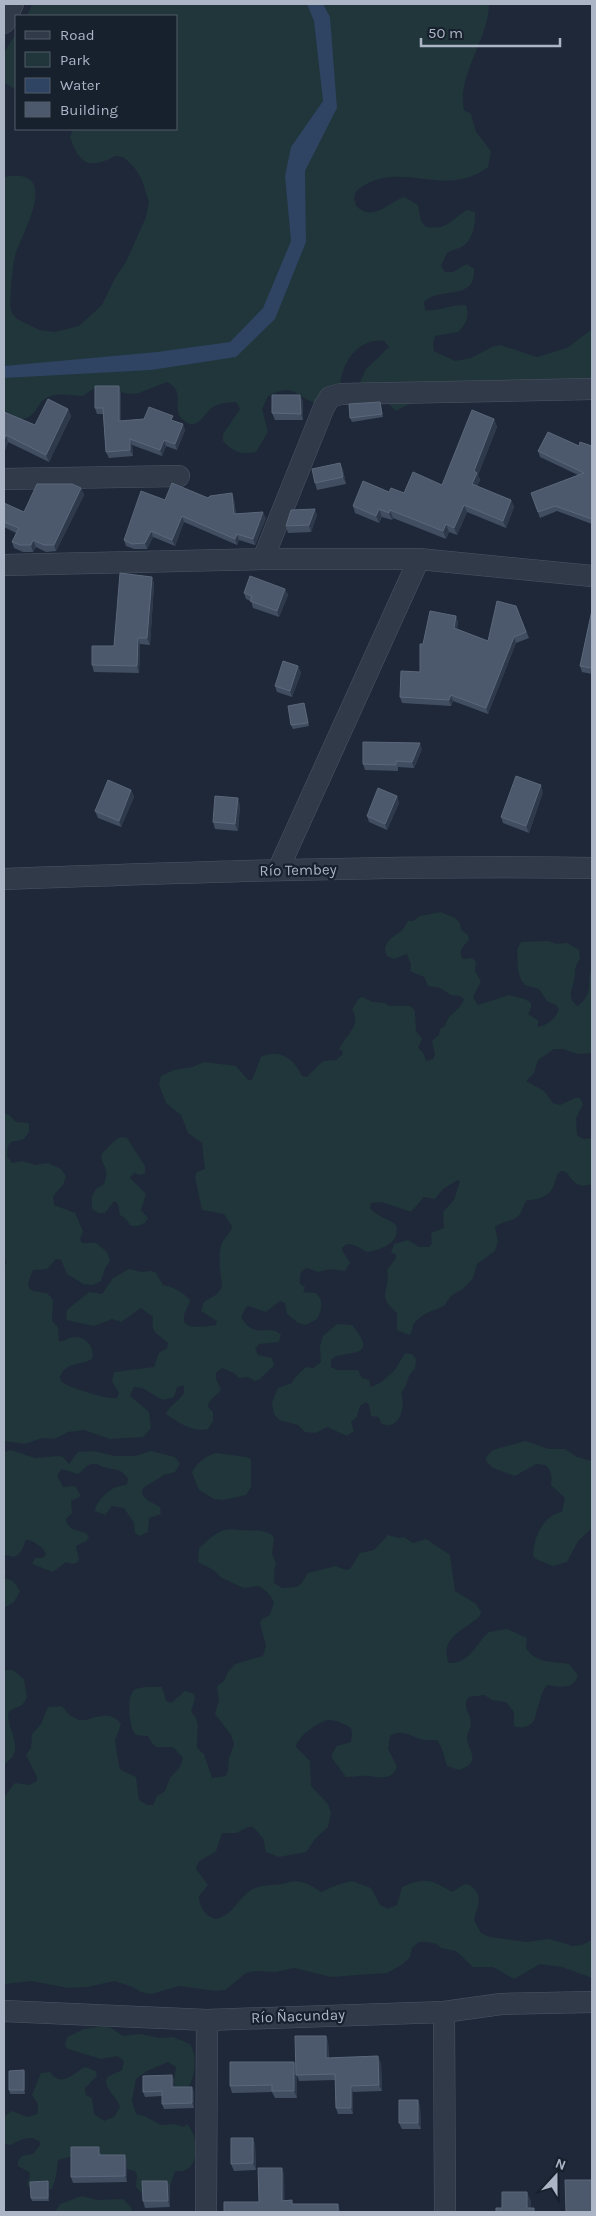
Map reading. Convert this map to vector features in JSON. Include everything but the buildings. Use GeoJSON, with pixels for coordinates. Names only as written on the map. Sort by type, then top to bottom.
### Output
{"type":"FeatureCollection","features":[{"type":"Feature","properties":{"kind":"street"},"geometry":{"type":"LineString","coordinates":[[4,23],[13,4]]}},
{"type":"Feature","properties":{"kind":"street"},"geometry":{"type":"LineString","coordinates":[[263,559],[324,407],[330,397],[341,394],[592,389]]}},
{"type":"Feature","properties":{"kind":"street"},"geometry":{"type":"LineString","coordinates":[[4,479],[179,476]]}},
{"type":"Feature","properties":{"kind":"street"},"geometry":{"type":"LineString","coordinates":[[4,565],[263,559],[419,559],[592,576]]}},
{"type":"Feature","properties":{"kind":"street"},"geometry":{"type":"LineString","coordinates":[[278,870],[419,559]]}},
{"type":"Feature","properties":{"kind":"street","name":"Río Tembey"},"geometry":{"type":"LineString","coordinates":[[4,879],[278,870],[491,866],[592,868]]}},
{"type":"Feature","properties":{"kind":"street","name":"Río Ñacunday"},"geometry":{"type":"LineString","coordinates":[[4,2011],[207,2020],[444,2012],[501,2004],[592,2002]]}},
{"type":"Feature","properties":{"kind":"street"},"geometry":{"type":"LineString","coordinates":[[444,2012],[445,2212]]}},
{"type":"Feature","properties":{"kind":"street"},"geometry":{"type":"LineString","coordinates":[[206,2212],[207,2020]]}},
{"type":"Feature","properties":{"kind":"green space"},"geometry":{"type":"Polygon","coordinates":[[[32,4],[489,4],[488,17],[468,71],[463,97],[464,110],[471,114],[476,132],[491,151],[488,167],[471,176],[454,180],[388,177],[372,181],[356,191],[354,198],[356,206],[362,210],[374,212],[404,197],[418,205],[421,221],[426,227],[434,228],[445,226],[467,210],[475,212],[474,226],[469,240],[463,246],[447,253],[441,266],[445,272],[453,272],[467,264],[474,269],[473,279],[469,286],[463,290],[431,297],[424,302],[425,310],[466,305],[468,313],[463,326],[458,332],[435,336],[433,343],[434,351],[455,361],[471,358],[500,345],[537,357],[567,348],[592,329],[592,394],[567,400],[561,395],[461,403],[417,400],[396,411],[390,405],[390,397],[360,382],[366,369],[389,347],[384,341],[374,341],[359,348],[353,354],[344,369],[340,386],[316,403],[290,390],[284,390],[268,396],[262,409],[268,432],[256,452],[238,452],[230,448],[223,441],[223,434],[240,409],[236,402],[216,405],[196,423],[188,423],[179,415],[176,390],[167,382],[132,394],[124,393],[110,386],[103,386],[96,387],[83,396],[54,395],[43,400],[32,415],[24,419],[4,416],[4,177],[22,176],[32,182],[35,191],[30,218],[14,261],[10,306],[12,313],[17,319],[39,330],[55,332],[79,326],[102,305],[115,278],[126,262],[146,217],[149,202],[142,180],[134,167],[123,157],[115,156],[98,163],[86,162],[81,159],[70,137],[73,130],[178,130],[178,15],[27,15],[32,4]]]}},
{"type":"Feature","properties":{"kind":"green space"},"geometry":{"type":"Polygon","coordinates":[[[15,36],[15,89],[5,83],[4,80],[4,52],[15,36]]]}},
{"type":"Feature","properties":{"kind":"green space"},"geometry":{"type":"Polygon","coordinates":[[[441,912],[457,919],[461,925],[461,930],[468,935],[469,940],[462,949],[461,956],[463,959],[472,958],[476,962],[475,971],[481,981],[473,997],[478,1005],[509,995],[525,999],[531,1003],[528,1014],[538,1020],[538,1027],[551,1021],[559,1009],[556,1005],[547,1001],[539,989],[525,985],[521,980],[518,970],[517,950],[521,942],[548,941],[557,944],[567,943],[579,950],[580,959],[576,968],[571,995],[572,1001],[578,1006],[587,996],[592,967],[592,1053],[578,1054],[563,1049],[554,1049],[538,1060],[534,1073],[526,1081],[544,1091],[553,1103],[560,1105],[575,1098],[580,1098],[583,1104],[576,1118],[577,1135],[583,1139],[592,1138],[592,1184],[583,1186],[576,1184],[566,1172],[561,1171],[550,1192],[539,1198],[527,1200],[516,1218],[495,1227],[498,1241],[495,1251],[477,1264],[473,1278],[464,1288],[451,1296],[444,1306],[419,1318],[409,1335],[397,1330],[397,1313],[390,1307],[385,1297],[388,1278],[387,1270],[396,1258],[396,1254],[391,1253],[394,1244],[408,1240],[419,1247],[429,1247],[432,1243],[431,1233],[444,1228],[443,1212],[454,1200],[460,1181],[458,1180],[443,1189],[435,1199],[424,1197],[411,1212],[382,1202],[371,1203],[370,1208],[372,1211],[396,1225],[396,1236],[393,1241],[384,1247],[368,1252],[355,1245],[345,1245],[342,1248],[343,1252],[350,1263],[345,1271],[330,1269],[318,1272],[307,1268],[300,1274],[300,1284],[305,1287],[303,1292],[316,1293],[319,1296],[321,1309],[317,1319],[306,1325],[298,1323],[287,1314],[285,1303],[280,1301],[266,1312],[249,1306],[246,1307],[241,1317],[252,1329],[272,1330],[281,1335],[279,1342],[259,1344],[255,1349],[258,1355],[272,1358],[274,1365],[260,1379],[255,1381],[248,1377],[239,1378],[234,1373],[222,1368],[216,1373],[216,1379],[221,1390],[209,1402],[208,1407],[213,1412],[213,1421],[208,1429],[191,1428],[166,1414],[181,1397],[184,1390],[183,1385],[177,1387],[174,1397],[163,1400],[142,1388],[134,1387],[130,1396],[149,1412],[151,1428],[143,1437],[110,1439],[84,1430],[68,1432],[54,1439],[42,1438],[25,1444],[4,1441],[4,1266],[7,1262],[4,1260],[4,1113],[16,1122],[29,1123],[29,1132],[24,1139],[11,1142],[8,1146],[7,1156],[12,1163],[22,1161],[35,1165],[48,1163],[61,1169],[66,1176],[63,1185],[53,1196],[54,1205],[75,1213],[83,1231],[80,1239],[82,1243],[96,1243],[107,1252],[110,1261],[105,1268],[101,1281],[93,1285],[83,1284],[67,1274],[61,1260],[56,1259],[47,1269],[33,1270],[28,1283],[29,1288],[33,1291],[47,1293],[53,1300],[52,1321],[58,1327],[59,1341],[79,1337],[89,1344],[92,1350],[92,1359],[66,1368],[60,1377],[61,1381],[89,1393],[117,1398],[119,1393],[112,1381],[114,1372],[154,1367],[159,1353],[167,1348],[168,1343],[155,1332],[153,1317],[141,1308],[121,1322],[112,1319],[94,1326],[66,1320],[67,1310],[89,1292],[102,1294],[113,1278],[129,1269],[142,1272],[152,1271],[156,1273],[163,1285],[178,1290],[190,1300],[185,1312],[185,1323],[197,1327],[216,1325],[217,1321],[201,1311],[204,1302],[217,1294],[222,1287],[220,1253],[223,1241],[232,1226],[224,1214],[202,1210],[195,1177],[197,1172],[205,1169],[202,1143],[188,1133],[181,1115],[166,1103],[159,1085],[161,1076],[174,1070],[192,1067],[204,1062],[236,1066],[248,1080],[252,1080],[261,1057],[275,1054],[286,1057],[295,1065],[302,1076],[307,1077],[323,1061],[336,1060],[342,1055],[343,1051],[339,1049],[352,1029],[355,1020],[352,1010],[358,999],[362,997],[390,1006],[409,1006],[413,1008],[416,1031],[422,1039],[418,1047],[424,1054],[426,1061],[433,1059],[435,1055],[432,1041],[439,1035],[440,1029],[445,1026],[464,999],[460,996],[451,995],[440,988],[428,986],[424,977],[410,971],[411,965],[407,954],[394,959],[387,956],[385,948],[388,941],[402,930],[408,921],[413,921],[420,916],[441,912]]]}},
{"type":"Feature","properties":{"kind":"green space"},"geometry":{"type":"Polygon","coordinates":[[[122,1137],[127,1138],[145,1166],[145,1173],[141,1175],[134,1173],[130,1178],[146,1194],[141,1210],[148,1218],[143,1224],[138,1226],[130,1225],[120,1215],[118,1204],[114,1201],[105,1213],[98,1213],[92,1209],[92,1196],[96,1189],[104,1184],[106,1178],[101,1155],[122,1137]]]}},
{"type":"Feature","properties":{"kind":"green space"},"geometry":{"type":"Polygon","coordinates":[[[337,1324],[352,1325],[363,1344],[362,1349],[357,1352],[331,1360],[331,1367],[337,1370],[358,1370],[362,1378],[369,1380],[371,1387],[380,1383],[395,1370],[405,1353],[412,1354],[416,1359],[415,1369],[410,1374],[401,1393],[403,1404],[400,1416],[393,1424],[382,1424],[378,1417],[371,1416],[369,1405],[366,1402],[360,1406],[357,1417],[351,1422],[354,1431],[347,1436],[327,1427],[316,1433],[305,1432],[298,1425],[279,1420],[274,1414],[272,1402],[278,1388],[292,1383],[296,1376],[306,1367],[313,1368],[321,1362],[320,1346],[323,1336],[337,1324]]]}},
{"type":"Feature","properties":{"kind":"green space"},"geometry":{"type":"Polygon","coordinates":[[[525,1441],[549,1449],[565,1449],[577,1457],[592,1461],[592,1528],[578,1541],[567,1562],[553,1566],[533,1556],[540,1528],[549,1518],[562,1512],[565,1498],[551,1485],[549,1469],[545,1465],[536,1464],[515,1476],[493,1468],[486,1461],[486,1457],[493,1450],[525,1441]]]}},
{"type":"Feature","properties":{"kind":"green space"},"geometry":{"type":"Polygon","coordinates":[[[11,1450],[35,1458],[59,1456],[63,1457],[69,1464],[78,1452],[94,1451],[115,1456],[135,1456],[151,1451],[175,1457],[180,1464],[175,1472],[164,1475],[143,1488],[142,1494],[147,1500],[160,1507],[161,1514],[149,1518],[148,1532],[139,1536],[135,1533],[134,1523],[124,1508],[112,1506],[105,1515],[95,1511],[97,1504],[106,1494],[116,1487],[127,1484],[128,1479],[124,1473],[94,1464],[78,1474],[62,1469],[57,1475],[63,1487],[75,1486],[81,1496],[71,1501],[72,1513],[66,1519],[67,1523],[71,1528],[86,1533],[89,1537],[86,1541],[76,1546],[78,1562],[73,1564],[66,1562],[53,1572],[32,1564],[35,1558],[43,1558],[46,1554],[38,1544],[29,1540],[26,1540],[19,1554],[14,1557],[5,1555],[4,1559],[4,1452],[11,1450]]]}},
{"type":"Feature","properties":{"kind":"green space"},"geometry":{"type":"Polygon","coordinates":[[[217,1453],[251,1459],[251,1487],[246,1495],[223,1500],[214,1499],[199,1490],[192,1473],[206,1457],[217,1453]]]}},
{"type":"Feature","properties":{"kind":"green space"},"geometry":{"type":"Polygon","coordinates":[[[230,1529],[258,1531],[272,1535],[274,1539],[272,1554],[276,1563],[274,1583],[282,1588],[296,1587],[301,1584],[308,1573],[336,1566],[345,1570],[350,1569],[360,1553],[374,1550],[388,1535],[399,1538],[404,1537],[413,1543],[426,1539],[450,1555],[455,1591],[476,1604],[481,1612],[480,1616],[450,1641],[447,1647],[449,1663],[456,1663],[467,1657],[489,1632],[507,1629],[527,1638],[526,1648],[535,1657],[545,1661],[569,1664],[578,1675],[576,1680],[570,1685],[561,1687],[547,1685],[542,1693],[534,1721],[525,1727],[514,1726],[514,1712],[506,1702],[492,1700],[484,1695],[469,1697],[466,1707],[471,1723],[467,1738],[472,1760],[470,1764],[459,1770],[447,1766],[438,1741],[399,1733],[390,1736],[388,1749],[397,1767],[392,1774],[382,1777],[346,1777],[332,1758],[332,1754],[337,1746],[351,1742],[351,1728],[337,1721],[328,1720],[314,1727],[300,1739],[296,1747],[310,1761],[311,1786],[328,1804],[331,1813],[328,1827],[315,1839],[306,1852],[279,1857],[266,1852],[263,1838],[253,1827],[248,1827],[236,1833],[222,1833],[216,1851],[201,1860],[196,1869],[208,1885],[199,1896],[200,1904],[205,1912],[212,1918],[220,1918],[228,1913],[254,1888],[293,1881],[306,1883],[321,1892],[352,1881],[371,1888],[380,1905],[388,1909],[397,1905],[402,1887],[410,1884],[428,1881],[439,1884],[452,1892],[465,1884],[475,1889],[479,1898],[474,1920],[481,1933],[490,1937],[526,1942],[549,1939],[573,1946],[582,1945],[592,1940],[592,1978],[562,1967],[540,1964],[514,1979],[493,1967],[473,1967],[456,1951],[441,1948],[437,1944],[419,1942],[412,1948],[410,1957],[403,1964],[387,1973],[331,1977],[294,1968],[275,1972],[256,1971],[246,1973],[225,1990],[215,1991],[179,1986],[151,1994],[141,1992],[115,1981],[87,1987],[68,1988],[31,1981],[4,1984],[4,1797],[15,1783],[29,1785],[37,1781],[37,1777],[26,1755],[31,1748],[32,1734],[41,1724],[48,1707],[62,1706],[68,1714],[77,1719],[87,1720],[109,1716],[121,1724],[115,1741],[119,1766],[121,1770],[136,1777],[139,1800],[147,1805],[153,1805],[157,1796],[165,1791],[170,1778],[180,1767],[183,1758],[174,1748],[156,1747],[148,1736],[136,1735],[129,1712],[130,1699],[134,1690],[148,1687],[162,1687],[166,1701],[171,1703],[185,1691],[194,1694],[195,1699],[191,1712],[197,1724],[197,1748],[204,1754],[212,1778],[226,1776],[234,1744],[231,1735],[215,1714],[219,1700],[217,1686],[224,1681],[228,1672],[235,1664],[263,1656],[266,1646],[260,1623],[262,1619],[270,1615],[274,1602],[262,1588],[257,1586],[244,1588],[222,1578],[212,1569],[198,1562],[199,1548],[216,1534],[230,1529]]]}},
{"type":"Feature","properties":{"kind":"green space"},"geometry":{"type":"Polygon","coordinates":[[[4,1578],[13,1581],[20,1591],[14,1602],[4,1608],[4,1578]]]}},
{"type":"Feature","properties":{"kind":"green space"},"geometry":{"type":"Polygon","coordinates":[[[4,1670],[13,1670],[24,1679],[27,1698],[22,1705],[9,1711],[9,1722],[15,1748],[11,1759],[4,1764],[4,1670]]]}},
{"type":"Feature","properties":{"kind":"green space"},"geometry":{"type":"Polygon","coordinates":[[[102,2026],[111,2028],[123,2036],[141,2034],[159,2038],[173,2037],[190,2044],[195,2066],[188,2089],[176,2090],[174,2081],[176,2067],[168,2062],[147,2071],[136,2079],[132,2101],[136,2114],[161,2125],[174,2124],[184,2127],[187,2124],[194,2137],[196,2146],[194,2161],[184,2171],[175,2171],[170,2186],[143,2194],[136,2187],[137,2175],[135,2171],[77,2155],[58,2160],[52,2189],[30,2189],[27,2183],[30,2177],[29,2172],[18,2166],[18,2161],[22,2156],[33,2154],[40,2145],[40,2142],[36,2139],[28,2138],[10,2145],[4,2144],[4,2117],[12,2111],[27,2117],[38,2114],[38,2104],[32,2095],[41,2073],[50,2072],[54,2077],[63,2079],[68,2078],[85,2067],[96,2071],[97,2076],[85,2088],[86,2095],[92,2098],[94,2114],[104,2121],[114,2117],[120,2107],[106,2083],[106,2079],[122,2070],[124,2061],[117,2056],[101,2059],[68,2049],[65,2046],[67,2037],[84,2029],[102,2026]]]}},
{"type":"Feature","properties":{"kind":"green space"},"geometry":{"type":"Polygon","coordinates":[[[82,2196],[97,2200],[123,2199],[131,2207],[132,2212],[55,2212],[60,2204],[82,2196]]]}},
{"type":"Feature","properties":{"kind":"water"},"geometry":{"type":"Polygon","coordinates":[[[307,4],[323,4],[330,17],[337,108],[305,171],[306,242],[275,319],[236,357],[151,370],[4,378],[4,366],[157,352],[230,342],[263,308],[291,241],[285,176],[291,147],[323,101],[314,21],[307,4]]]}}]}
